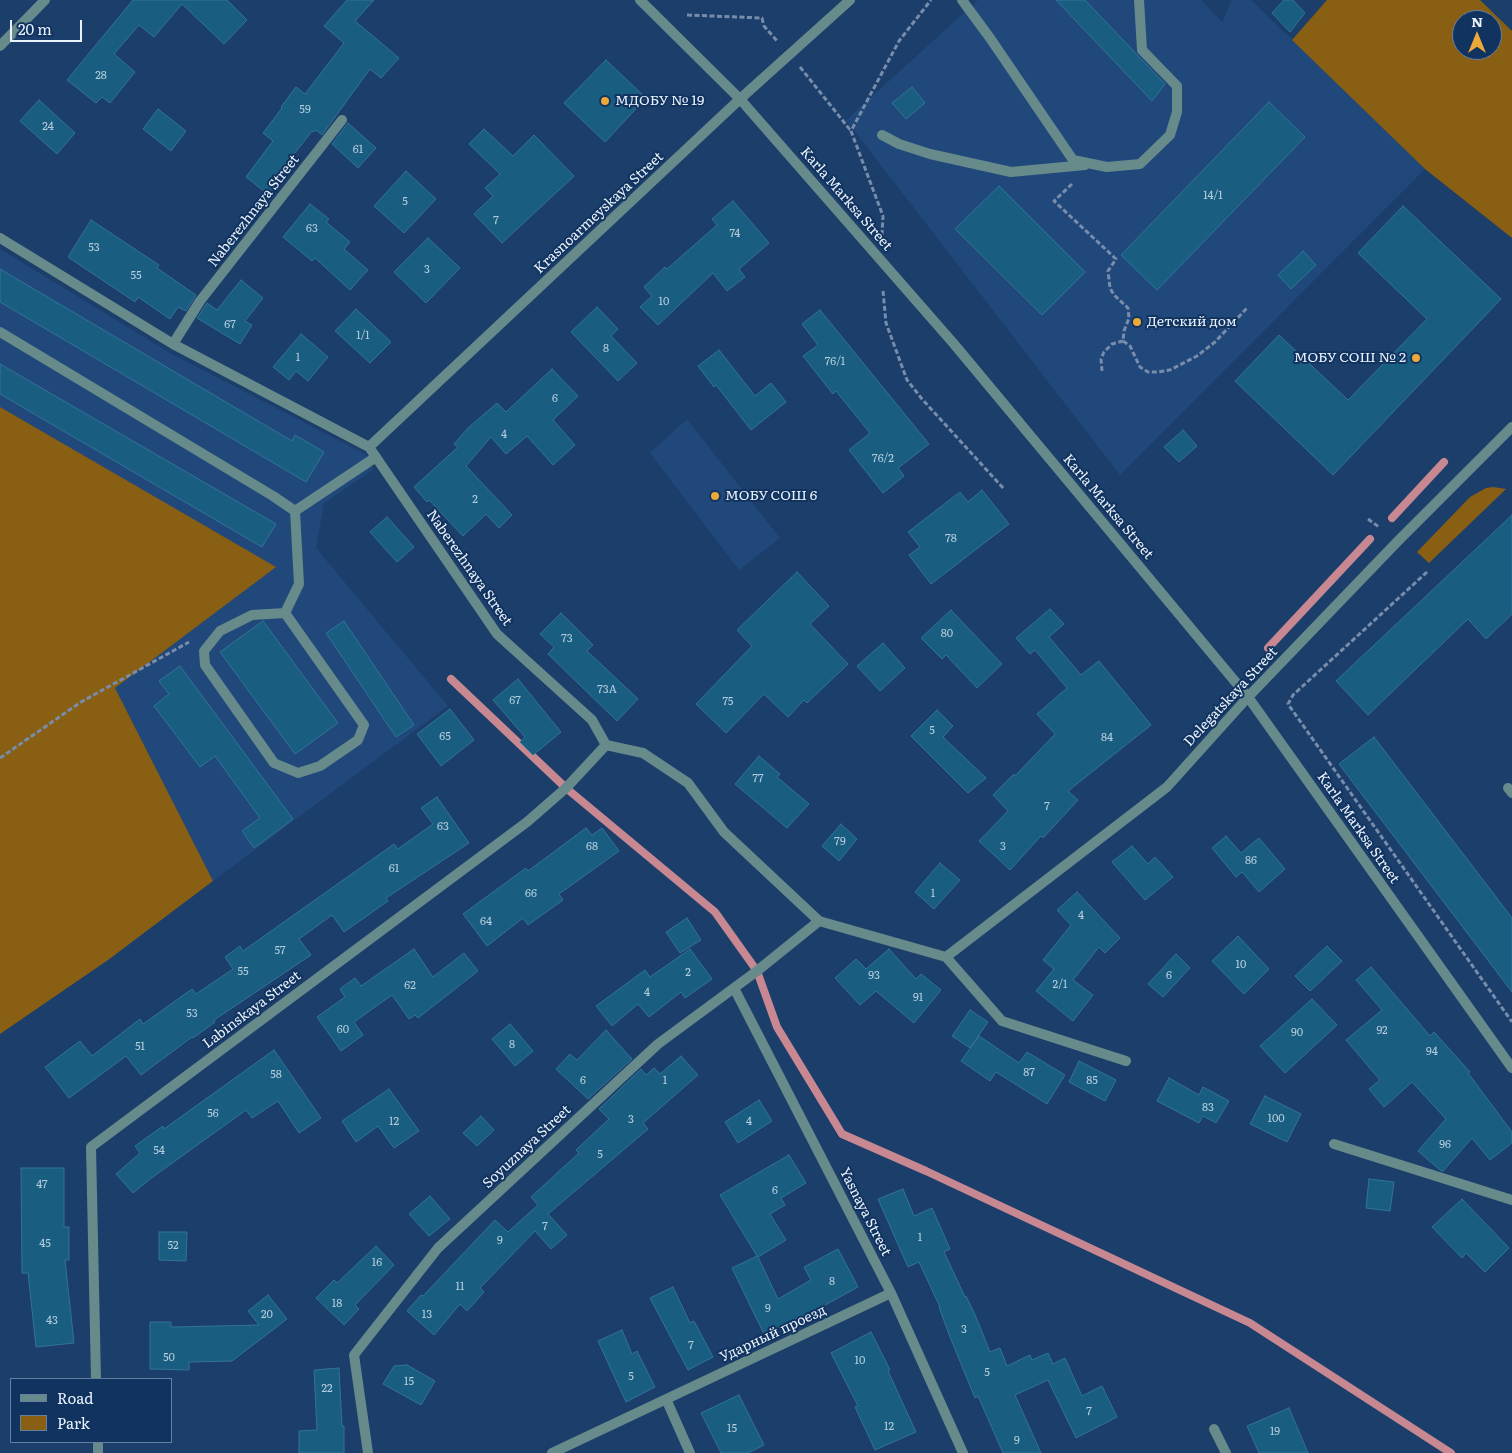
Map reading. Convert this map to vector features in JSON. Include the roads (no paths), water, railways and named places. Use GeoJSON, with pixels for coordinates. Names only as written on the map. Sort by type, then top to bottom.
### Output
{"type":"FeatureCollection","features":[{"type":"Feature","properties":{"kind":"street"},"geometry":{"type":"LineString","coordinates":[[0,46],[45,0]]}},
{"type":"Feature","properties":{"kind":"street","name":"Karla Marksa Street"},"geometry":{"type":"LineString","coordinates":[[640,0],[740,99],[880,259],[954,344],[1248,697],[1512,1068]]}},
{"type":"Feature","properties":{"kind":"street","name":"Krasnoarmeyskaya Street"},"geometry":{"type":"LineString","coordinates":[[369,447],[740,99],[850,0]]}},
{"type":"Feature","properties":{"kind":"street"},"geometry":{"type":"LineString","coordinates":[[962,0],[1074,160],[1107,167],[1140,164],[1170,135],[1177,112],[1177,86],[1142,50],[1139,0]]}},
{"type":"Feature","properties":{"kind":"street","name":"Naberezhnaya Street"},"geometry":{"type":"LineString","coordinates":[[173,344],[200,301],[342,120]]}},
{"type":"Feature","properties":{"kind":"street"},"geometry":{"type":"LineString","coordinates":[[882,135],[899,144],[930,154],[1011,172],[1093,164]]}},
{"type":"Feature","properties":{"kind":"street","name":"Naberezhnaya Street"},"geometry":{"type":"LineString","coordinates":[[0,238],[173,344],[369,447],[496,634],[592,720],[606,745]]}},
{"type":"Feature","properties":{"kind":"street"},"geometry":{"type":"LineString","coordinates":[[0,332],[295,511]]}},
{"type":"Feature","properties":{"kind":"street","name":"Delegatskaya Street"},"geometry":{"type":"LineString","coordinates":[[946,956],[1167,787],[1248,697],[1397,542],[1512,427]]}},
{"type":"Feature","properties":{"kind":"street"},"geometry":{"type":"LineString","coordinates":[[295,511],[376,458]]}},
{"type":"Feature","properties":{"kind":"street"},"geometry":{"type":"LineString","coordinates":[[285,613],[299,584],[295,511]]}},
{"type":"Feature","properties":{"kind":"street"},"geometry":{"type":"LineString","coordinates":[[285,613],[364,725],[358,740],[320,766],[298,773],[274,763],[205,665],[204,651],[220,631],[252,615],[285,613]]}},
{"type":"Feature","properties":{"kind":"street"},"geometry":{"type":"LineString","coordinates":[[606,745],[644,753],[688,783],[724,832],[819,921],[946,956],[1002,1021],[1126,1061]]}},
{"type":"Feature","properties":{"kind":"street","name":"Labinskaya Street"},"geometry":{"type":"LineString","coordinates":[[96,1378],[91,1147],[527,822],[566,788],[606,745]]}},
{"type":"Feature","properties":{"kind":"street","name":"Soyuznaya Street"},"geometry":{"type":"LineString","coordinates":[[368,1453],[354,1355],[438,1248],[658,1044],[734,988],[819,921]]}},
{"type":"Feature","properties":{"kind":"street","name":"Yasnaya Street"},"geometry":{"type":"LineString","coordinates":[[734,988],[891,1293],[963,1453]]}},
{"type":"Feature","properties":{"kind":"street"},"geometry":{"type":"LineString","coordinates":[[1334,1144],[1512,1200]]}},
{"type":"Feature","properties":{"kind":"street","name":"Ударный проезд"},"geometry":{"type":"LineString","coordinates":[[552,1453],[891,1293]]}},
{"type":"Feature","properties":{"kind":"street"},"geometry":{"type":"LineString","coordinates":[[666,1399],[690,1453]]}},
{"type":"Feature","properties":{"kind":"street"},"geometry":{"type":"LineString","coordinates":[[1214,1429],[1226,1453]]}},
{"type":"Feature","properties":{"kind":"waterway"},"geometry":{"type":"LineString","coordinates":[[1392,518],[1444,462]]}},
{"type":"Feature","properties":{"kind":"waterway"},"geometry":{"type":"LineString","coordinates":[[1268,648],[1370,539]]}},
{"type":"Feature","properties":{"kind":"waterway"},"geometry":{"type":"LineString","coordinates":[[451,679],[566,788],[715,912],[757,971],[777,1027],[842,1134],[926,1171],[1250,1323],[1451,1453]]}},
{"type":"Feature","properties":{"kind":"place","name":"МДОБУ № 19"},"geometry":{"type":"Point","coordinates":[605,101]}},
{"type":"Feature","properties":{"kind":"place","name":"Детский дом"},"geometry":{"type":"Point","coordinates":[1137,322]}},
{"type":"Feature","properties":{"kind":"place","name":"МОБУ СОШ № 2"},"geometry":{"type":"Point","coordinates":[1416,358]}},
{"type":"Feature","properties":{"kind":"place","name":"МОБУ СОШ 6"},"geometry":{"type":"Point","coordinates":[715,496]}}]}
